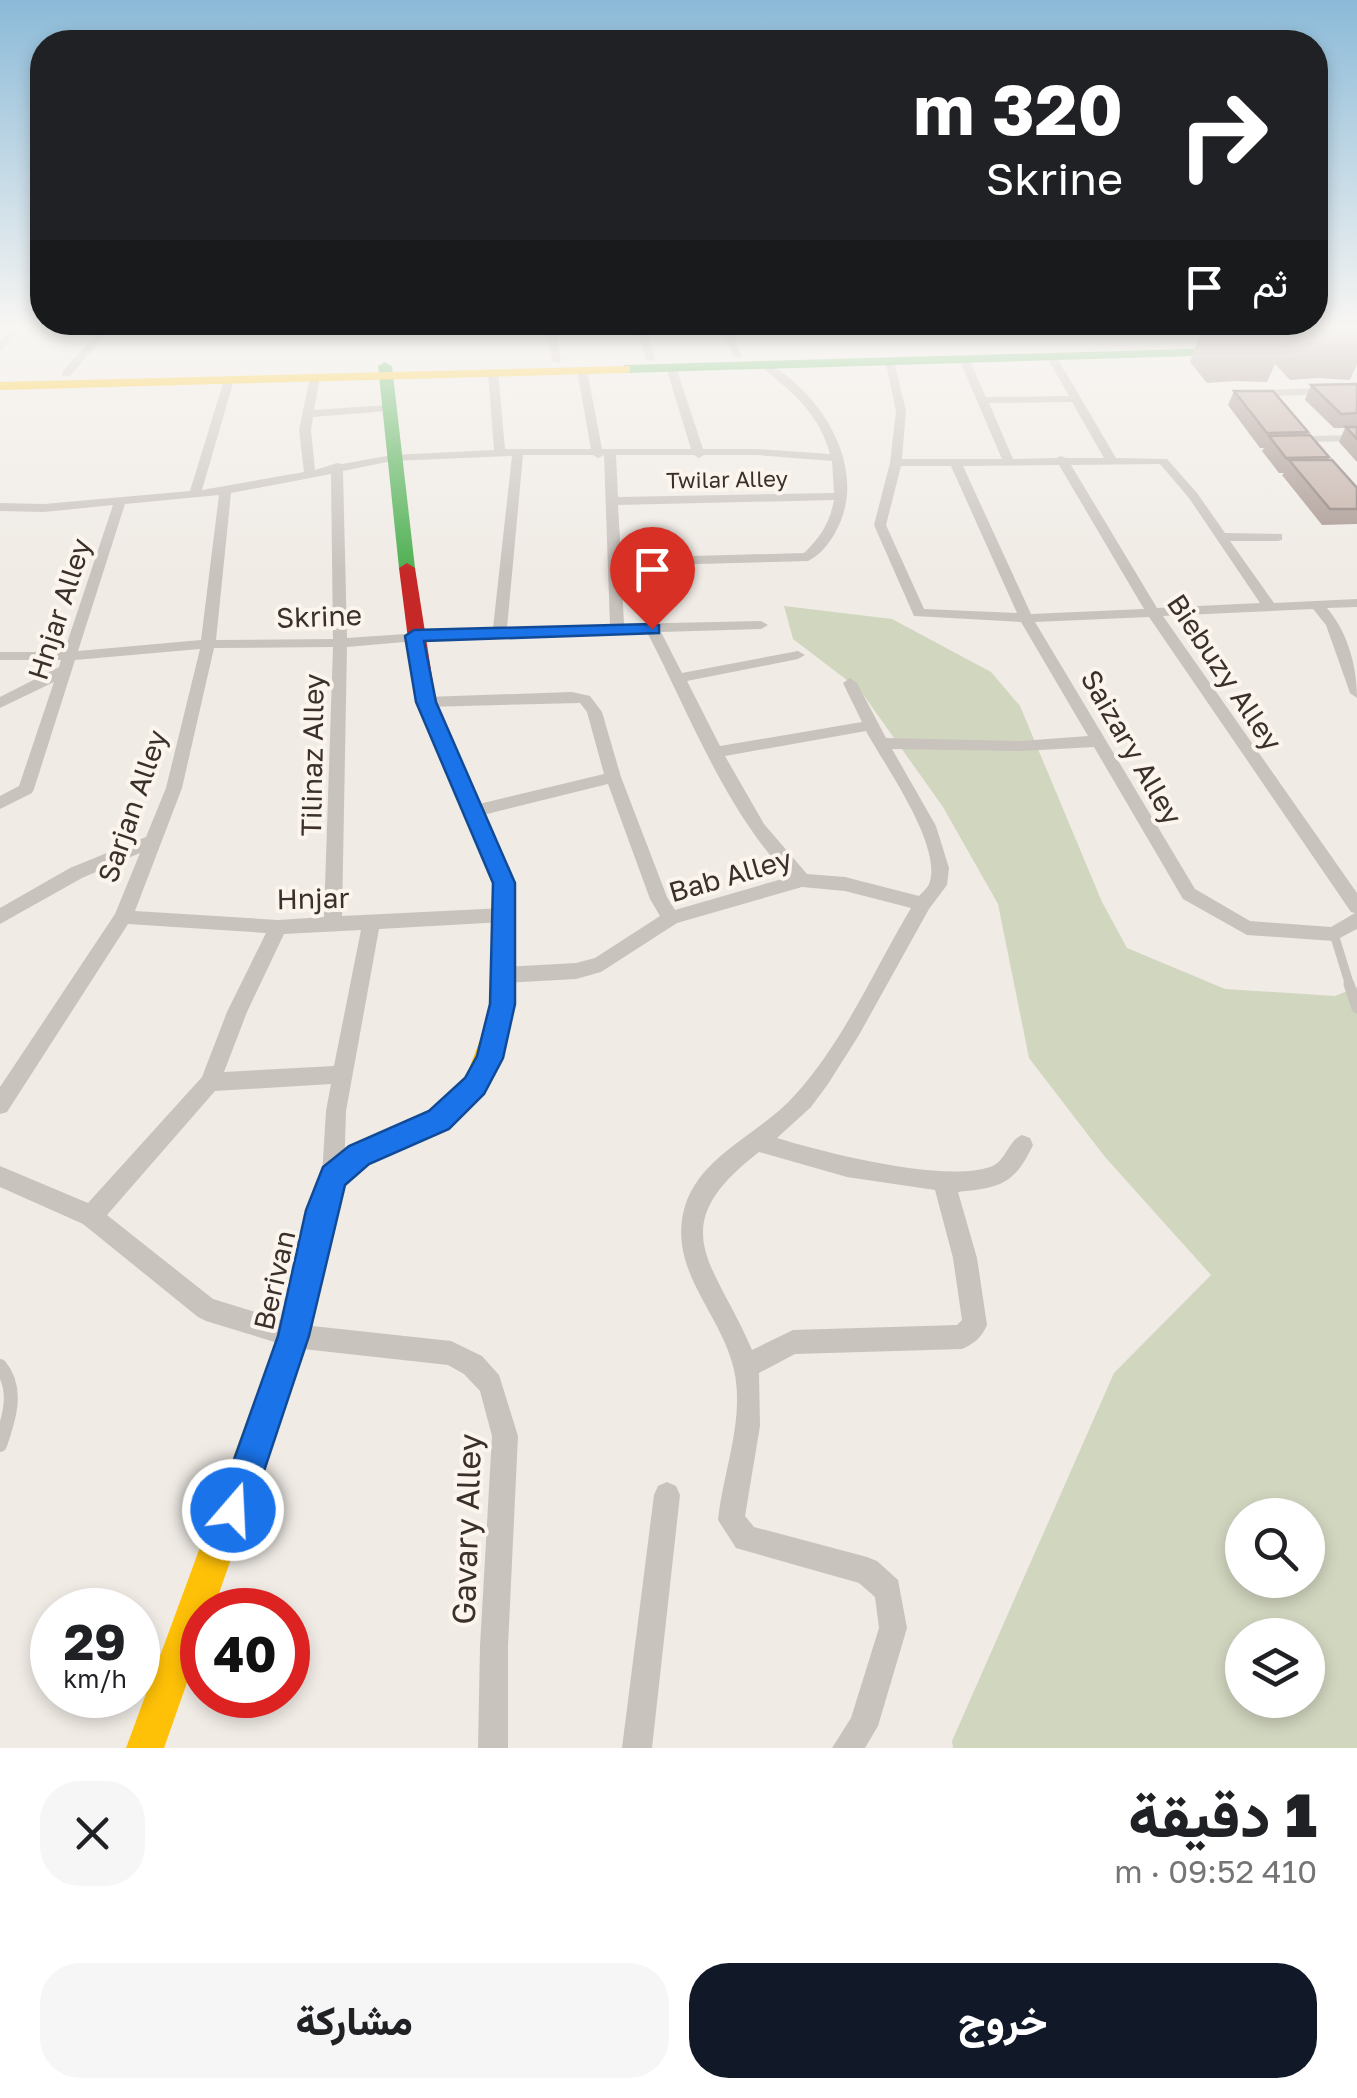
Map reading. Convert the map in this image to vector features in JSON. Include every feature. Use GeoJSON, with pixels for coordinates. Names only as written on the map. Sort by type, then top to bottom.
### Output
{"type":"FeatureCollection","features":[{"type":"Feature","properties":{"kind":"street"},"geometry":{"type":"LineString","coordinates":[[195,494],[220,411]]}},
{"type":"Feature","properties":{"kind":"street"},"geometry":{"type":"LineString","coordinates":[[309,471],[305,430],[310,411]]}},
{"type":"Feature","properties":{"kind":"street"},"geometry":{"type":"LineString","coordinates":[[309,414],[354,411]]}},
{"type":"Feature","properties":{"kind":"street"},"geometry":{"type":"LineString","coordinates":[[334,1176],[359,1155],[439,1120],[475,1086],[490,1058],[503,1004],[504,883],[426,702],[414,636],[388,411]]}},
{"type":"Feature","properties":{"kind":"street"},"geometry":{"type":"LineString","coordinates":[[496,411],[500,453]]}},
{"type":"Feature","properties":{"kind":"street"},"geometry":{"type":"LineString","coordinates":[[593,411],[613,501],[617,629]]}},
{"type":"Feature","properties":{"kind":"street"},"geometry":{"type":"LineString","coordinates":[[681,411],[699,455]]}},
{"type":"Feature","properties":{"kind":"street"},"geometry":{"type":"LineString","coordinates":[[615,562],[808,557],[831,532],[842,496],[837,458],[814,411]]}},
{"type":"Feature","properties":{"kind":"street"},"geometry":{"type":"LineString","coordinates":[[901,411],[896,463],[880,526],[918,613],[1026,618],[1269,606],[1319,608],[1357,602]]}},
{"type":"Feature","properties":{"kind":"street"},"geometry":{"type":"LineString","coordinates":[[987,411],[1008,460]]}},
{"type":"Feature","properties":{"kind":"street"},"geometry":{"type":"LineString","coordinates":[[1083,411],[1110,458]]}},
{"type":"Feature","properties":{"kind":"street"},"geometry":{"type":"LineString","coordinates":[[1281,411],[1286,416]]}},
{"type":"Feature","properties":{"kind":"street"},"geometry":{"type":"LineString","coordinates":[[1297,428],[1318,452]]}},
{"type":"Feature","properties":{"kind":"street"},"geometry":{"type":"LineString","coordinates":[[1307,439],[1357,438]]}},
{"type":"Feature","properties":{"kind":"street"},"geometry":{"type":"LineString","coordinates":[[1,509],[226,491],[309,471],[392,458],[518,452],[757,452],[837,458]]}},
{"type":"Feature","properties":{"kind":"street"},"geometry":{"type":"LineString","coordinates":[[500,632],[518,452]]}},
{"type":"Feature","properties":{"kind":"street"},"geometry":{"type":"LineString","coordinates":[[896,463],[1152,458],[1172,469],[1269,606]]}},
{"type":"Feature","properties":{"kind":"street","name":"Biebuzy Alley"},"geometry":{"type":"LineString","coordinates":[[1061,459],[1153,612],[1357,907]]}},
{"type":"Feature","properties":{"kind":"street","name":"Saizary Alley"},"geometry":{"type":"LineString","coordinates":[[955,461],[1026,618],[1188,894],[1247,928],[1334,934]]}},
{"type":"Feature","properties":{"kind":"street","name":"Tilinaz Alley"},"geometry":{"type":"LineString","coordinates":[[333,926],[340,643],[337,466]]}},
{"type":"Feature","properties":{"kind":"street","name":"Sarjan Alley"},"geometry":{"type":"LineString","coordinates":[[0,1106],[123,916],[174,788],[208,644],[226,491]]}},
{"type":"Feature","properties":{"kind":"street","name":"Twilar Alley"},"geometry":{"type":"LineString","coordinates":[[613,501],[842,496]]}},
{"type":"Feature","properties":{"kind":"street","name":"Hnjar Alley"},"geometry":{"type":"LineString","coordinates":[[0,803],[26,789],[120,502]]}},
{"type":"Feature","properties":{"kind":"street"},"geometry":{"type":"LineString","coordinates":[[1222,538],[1278,536]]}},
{"type":"Feature","properties":{"kind":"street"},"geometry":{"type":"LineString","coordinates":[[1319,608],[1333,624],[1357,692]]}},
{"type":"Feature","properties":{"kind":"street","name":"Skrine"},"geometry":{"type":"LineString","coordinates":[[0,656],[68,663],[208,644],[340,643],[500,632],[761,626]]}},
{"type":"Feature","properties":{"kind":"street"},"geometry":{"type":"LineString","coordinates":[[652,629],[780,860],[802,880]]}},
{"type":"Feature","properties":{"kind":"street"},"geometry":{"type":"LineString","coordinates":[[680,678],[798,655]]}},
{"type":"Feature","properties":{"kind":"street"},"geometry":{"type":"LineString","coordinates":[[0,703],[68,663]]}},
{"type":"Feature","properties":{"kind":"street"},"geometry":{"type":"LineString","coordinates":[[847,1748],[863,1726],[893,1628],[888,1590],[867,1571],[746,1538],[732,1520],[751,1412],[746,1366],[698,1272],[691,1233],[700,1194],[725,1162],[760,1143],[803,1101],[922,904],[938,888],[941,866],[906,782],[850,684]]}},
{"type":"Feature","properties":{"kind":"street"},"geometry":{"type":"LineString","coordinates":[[426,702],[585,699],[594,712],[659,899],[671,918]]}},
{"type":"Feature","properties":{"kind":"street"},"geometry":{"type":"LineString","coordinates":[[718,752],[876,734],[1021,746],[1099,742]]}},
{"type":"Feature","properties":{"kind":"street"},"geometry":{"type":"LineString","coordinates":[[475,810],[614,777]]}},
{"type":"Feature","properties":{"kind":"street"},"geometry":{"type":"LineString","coordinates":[[0,917],[76,873],[150,842]]}},
{"type":"Feature","properties":{"kind":"street","name":"Bab Alley"},"geometry":{"type":"LineString","coordinates":[[503,975],[576,971],[601,964],[671,918],[802,880],[846,884],[922,904]]}},
{"type":"Feature","properties":{"kind":"street","name":"Hnjar"},"geometry":{"type":"LineString","coordinates":[[123,916],[278,927],[504,915]]}},
{"type":"Feature","properties":{"kind":"street"},"geometry":{"type":"LineString","coordinates":[[1334,934],[1357,920]]}},
{"type":"Feature","properties":{"kind":"street"},"geometry":{"type":"LineString","coordinates":[[334,1176],[336,1110],[371,924]]}},
{"type":"Feature","properties":{"kind":"street"},"geometry":{"type":"LineString","coordinates":[[92,1216],[210,1082],[236,1012],[278,927]]}},
{"type":"Feature","properties":{"kind":"street"},"geometry":{"type":"LineString","coordinates":[[210,1082],[342,1074]]}},
{"type":"Feature","properties":{"kind":"street"},"geometry":{"type":"LineString","coordinates":[[760,1143],[817,1162],[976,1182],[1005,1171],[1022,1146]]}},
{"type":"Feature","properties":{"kind":"street","name":"Gavary Alley"},"geometry":{"type":"LineString","coordinates":[[0,1176],[92,1216],[206,1309],[294,1336],[451,1352],[473,1365],[490,1384],[505,1436],[494,1646],[494,1748]]}},
{"type":"Feature","properties":{"kind":"street","name":"Berivan"},"geometry":{"type":"LineString","coordinates":[[145,1748],[294,1336],[321,1210],[334,1176]]}},
{"type":"Feature","properties":{"kind":"street"},"geometry":{"type":"LineString","coordinates":[[746,1366],[793,1342],[962,1336],[976,1325],[965,1258],[943,1179]]}},
{"type":"Feature","properties":{"kind":"street"},"geometry":{"type":"LineString","coordinates":[[637,1748],[667,1494]]}},
{"type":"Feature","properties":{"kind":"lane"},"geometry":{"type":"LineString","coordinates":[[1334,934],[1357,1008]]}},
{"type":"Feature","properties":{"kind":"lane"},"geometry":{"type":"LineString","coordinates":[[0,1366],[10,1378],[10,1415],[0,1445]]}},
{"type":"Feature","properties":{"kind":"green space"},"geometry":{"type":"Polygon","coordinates":[[[784,606],[892,619],[991,672],[1020,706],[1102,902],[1127,948],[1225,989],[1335,996],[1357,987],[1357,1748],[953,1748],[952,1741],[1114,1373],[1211,1275],[1105,1157],[1029,1058],[998,904],[943,807],[860,690],[793,639],[784,606]]]}},
{"type":"Feature","properties":{"kind":"building"},"geometry":{"type":"Polygon","coordinates":[[[1249,411],[1290,411],[1308,432],[1267,433],[1249,411]]]}},
{"type":"Feature","properties":{"kind":"building"},"geometry":{"type":"Polygon","coordinates":[[[1346,427],[1357,427],[1357,439],[1346,427]]]}},
{"type":"Feature","properties":{"kind":"building"},"geometry":{"type":"Polygon","coordinates":[[[1310,435],[1329,457],[1286,458],[1269,436],[1310,435]]]}},
{"type":"Feature","properties":{"kind":"building"},"geometry":{"type":"Polygon","coordinates":[[[1289,460],[1332,460],[1357,488],[1357,509],[1330,509],[1289,460]]]}},
{"type":"Feature","properties":{"kind":"traffic: fast"},"geometry":{"type":"LineString","coordinates":[[390,411],[407,568]]}},
{"type":"Feature","properties":{"kind":"traffic: slow"},"geometry":{"type":"LineString","coordinates":[[145,1748],[294,1336],[321,1210],[333,1176],[359,1155],[439,1120],[475,1086],[496,1030]]}},
{"type":"Feature","properties":{"kind":"traffic: jam"},"geometry":{"type":"LineString","coordinates":[[407,568],[426,702],[504,883],[503,1004],[496,1030]]}},
{"type":"Feature","properties":{"kind":"route"},"geometry":{"type":"LineString","coordinates":[[233,1510],[294,1336],[321,1210],[334,1176],[359,1155],[439,1120],[475,1086],[490,1058],[503,1004],[504,883],[426,702],[414,636],[652,629]]}}]}
